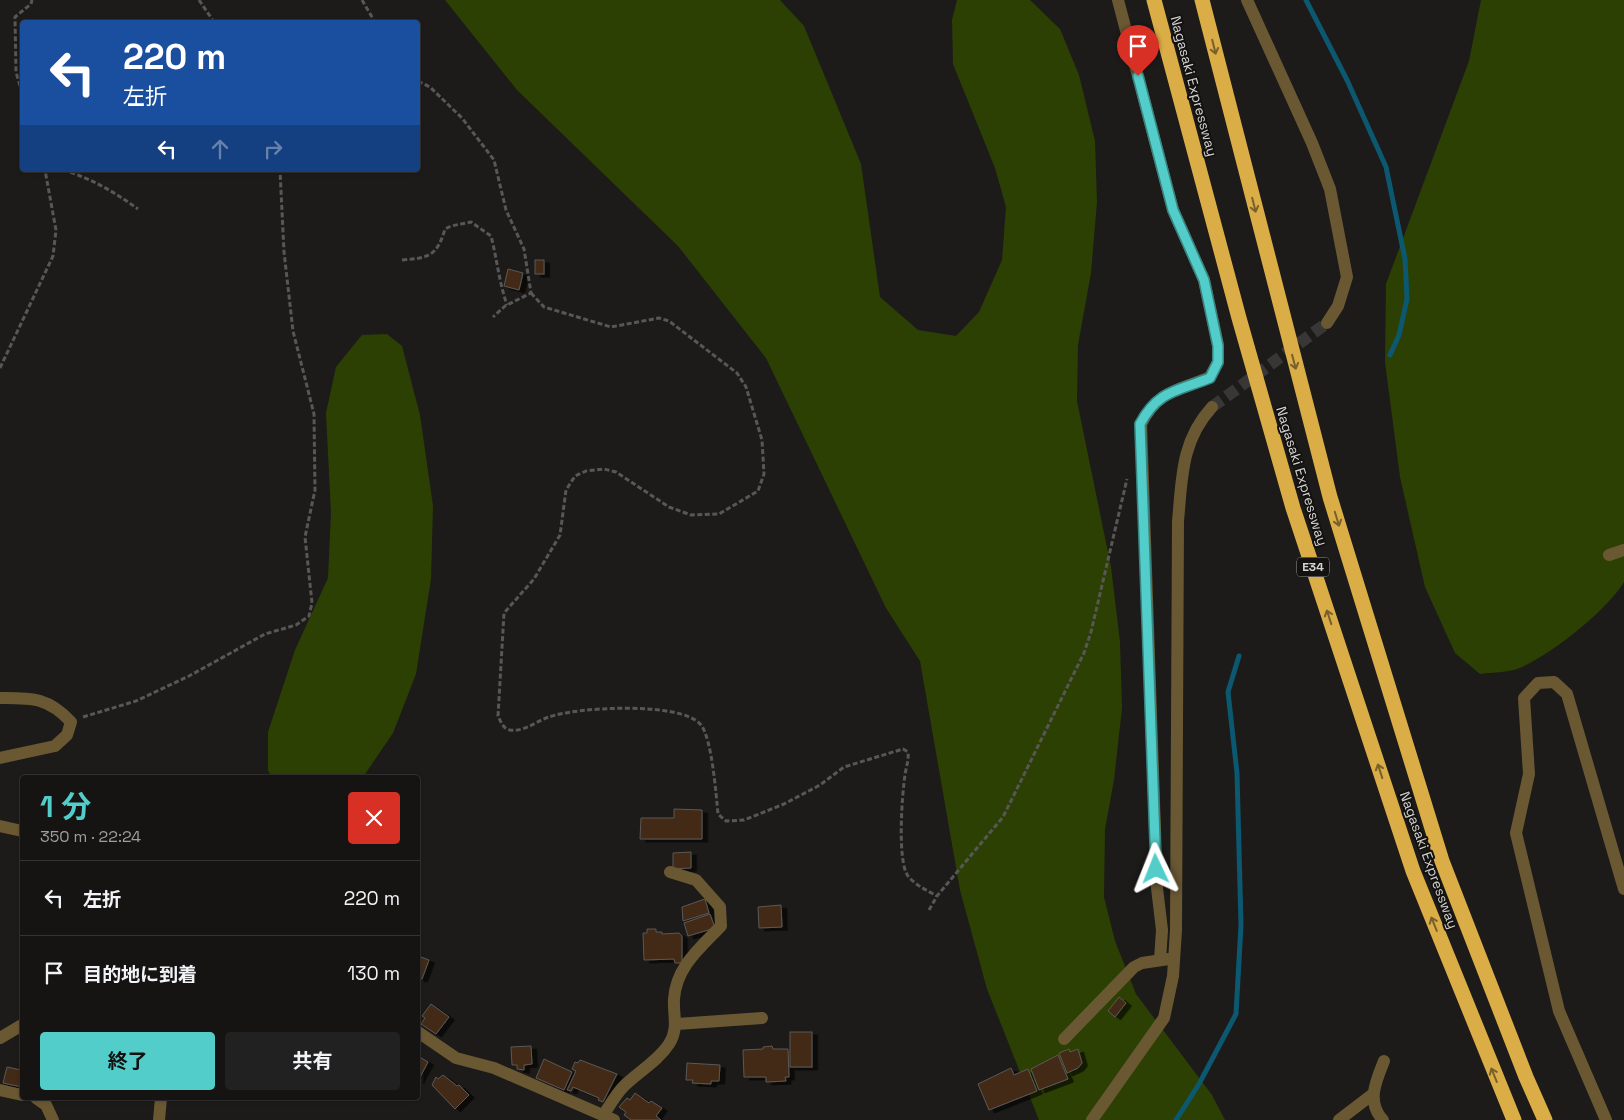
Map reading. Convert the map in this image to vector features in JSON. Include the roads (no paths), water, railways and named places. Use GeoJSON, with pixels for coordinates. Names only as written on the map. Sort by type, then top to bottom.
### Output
{"type":"FeatureCollection","features":[{"type":"Feature","properties":{"kind":"highway","name":"Nagasaki Expressway"},"geometry":{"type":"LineString","coordinates":[[1154,0],[1242,328],[1296,518],[1413,872],[1514,1120]]}},
{"type":"Feature","properties":{"kind":"highway","name":"Nagasaki Expressway"},"geometry":{"type":"LineString","coordinates":[[1202,0],[1330,498],[1442,861],[1526,1077],[1545,1120]]}},
{"type":"Feature","properties":{"kind":"street"},"geometry":{"type":"LineString","coordinates":[[1118,0],[1173,210],[1204,280],[1218,346],[1218,362],[1210,378],[1161,396],[1148,410],[1140,424],[1156,888],[1162,930],[1160,960]]}},
{"type":"Feature","properties":{"kind":"street"},"geometry":{"type":"LineString","coordinates":[[1247,0],[1312,143],[1330,189],[1347,277],[1338,306],[1327,323]]}},
{"type":"Feature","properties":{"kind":"street"},"geometry":{"type":"LineString","coordinates":[[1092,1120],[1164,1018],[1174,958],[1178,521],[1183,460],[1198,422],[1212,407]]}},
{"type":"Feature","properties":{"kind":"street"},"geometry":{"type":"LineString","coordinates":[[1609,555],[1624,550]]}},
{"type":"Feature","properties":{"kind":"street"},"geometry":{"type":"LineString","coordinates":[[1606,1120],[1559,1011],[1516,833],[1529,774],[1524,698],[1538,683],[1554,682],[1568,694],[1624,889]]}},
{"type":"Feature","properties":{"kind":"street"},"geometry":{"type":"LineString","coordinates":[[0,698],[36,698],[60,710],[71,722],[68,735],[56,746],[0,758]]}},
{"type":"Feature","properties":{"kind":"street"},"geometry":{"type":"LineString","coordinates":[[0,826],[20,831]]}},
{"type":"Feature","properties":{"kind":"street"},"geometry":{"type":"LineString","coordinates":[[420,1033],[456,1058],[494,1068],[609,1117],[623,1086],[670,1044],[677,1024],[674,1000],[677,985],[686,961],[721,926],[720,907],[696,880],[670,872]]}},
{"type":"Feature","properties":{"kind":"street"},"geometry":{"type":"LineString","coordinates":[[1064,1039],[1134,967],[1174,958]]}},
{"type":"Feature","properties":{"kind":"street"},"geometry":{"type":"LineString","coordinates":[[677,1024],[762,1018]]}},
{"type":"Feature","properties":{"kind":"street"},"geometry":{"type":"LineString","coordinates":[[0,1038],[20,1026]]}},
{"type":"Feature","properties":{"kind":"street"},"geometry":{"type":"LineString","coordinates":[[1383,1120],[1376,1112],[1373,1094],[1384,1061]]}},
{"type":"Feature","properties":{"kind":"street"},"geometry":{"type":"LineString","coordinates":[[0,1090],[20,1094]]}},
{"type":"Feature","properties":{"kind":"street"},"geometry":{"type":"LineString","coordinates":[[1339,1120],[1373,1094]]}},
{"type":"Feature","properties":{"kind":"street"},"geometry":{"type":"LineString","coordinates":[[39,1100],[46,1105],[52,1120]]}},
{"type":"Feature","properties":{"kind":"street"},"geometry":{"type":"LineString","coordinates":[[159,1120],[161,1100]]}},
{"type":"Feature","properties":{"kind":"waterway"},"geometry":{"type":"LineString","coordinates":[[1306,0],[1347,80],[1386,167],[1405,259],[1407,299],[1399,335],[1390,355]]}},
{"type":"Feature","properties":{"kind":"waterway"},"geometry":{"type":"LineString","coordinates":[[1176,1120],[1199,1084],[1236,1014],[1241,925],[1237,773],[1228,692],[1239,656]]}},
{"type":"Feature","properties":{"kind":"tunnel"},"geometry":{"type":"LineString","coordinates":[[1212,407],[1327,323]]}}]}
